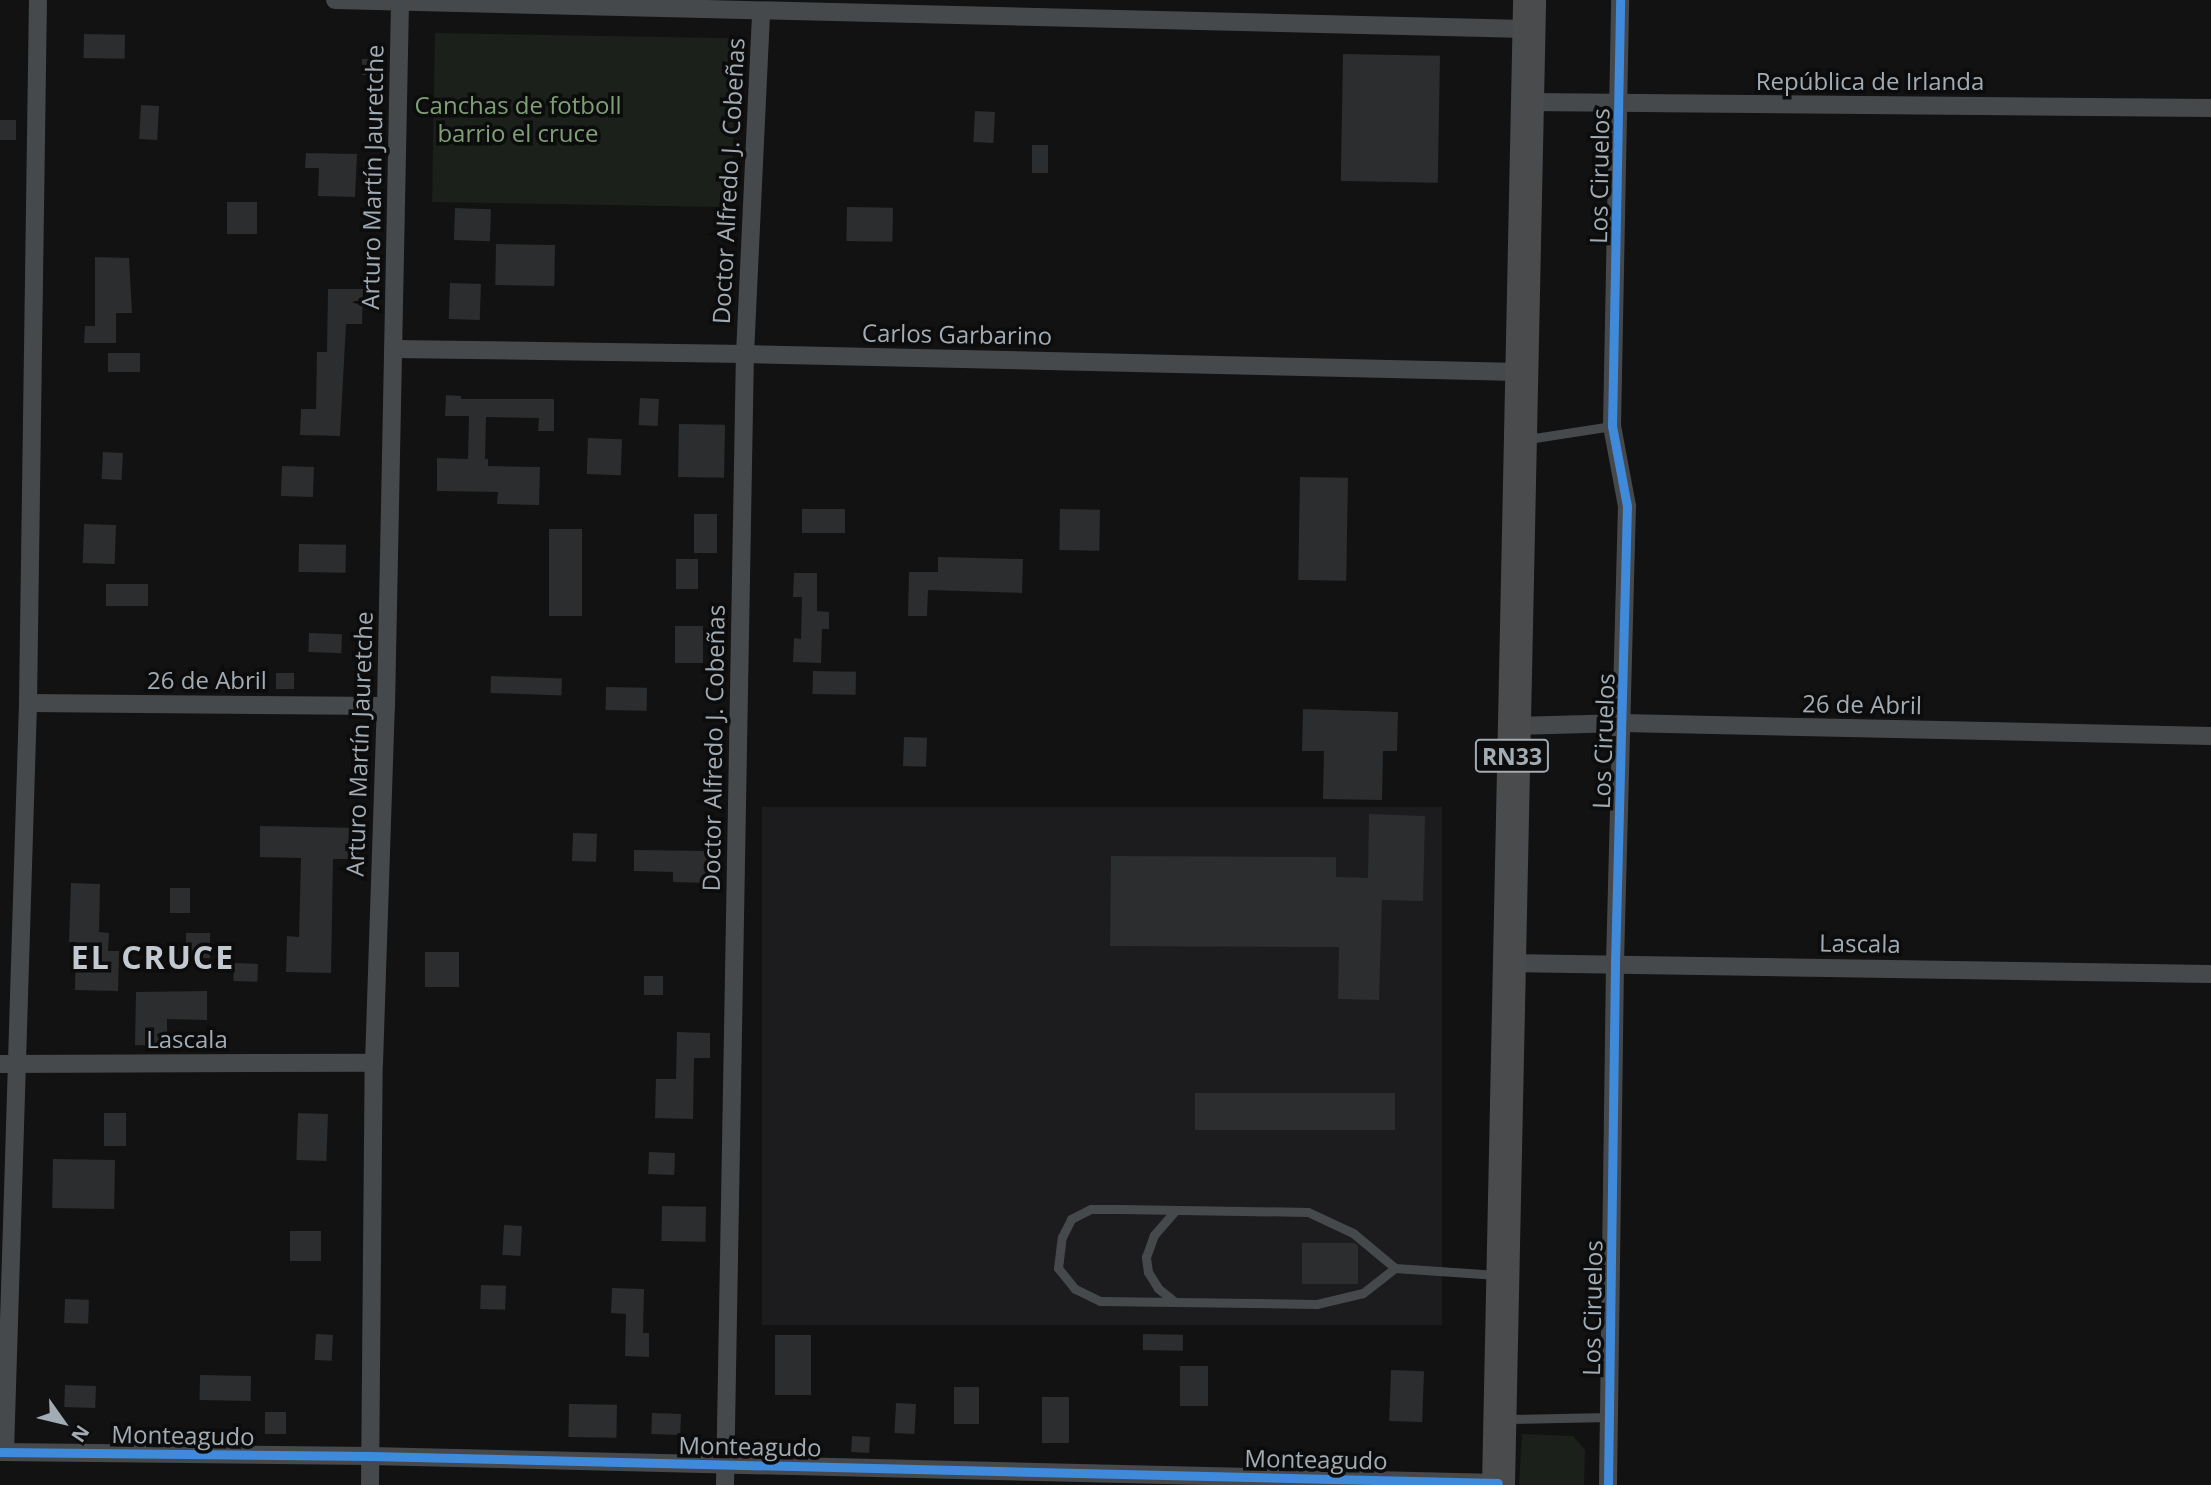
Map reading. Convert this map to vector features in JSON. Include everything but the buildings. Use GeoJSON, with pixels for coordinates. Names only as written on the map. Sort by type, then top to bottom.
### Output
{"type":"FeatureCollection","features":[{"type":"Feature","properties":{"kind":"highway","name":"RN33"},"geometry":{"type":"LineString","coordinates":[[1498,1484],[1517,440],[1528,102],[1528,15]]}},
{"type":"Feature","properties":{"kind":"street"},"geometry":{"type":"LineString","coordinates":[[2,1452],[8,1064],[27,703],[38,0]]}},
{"type":"Feature","properties":{"kind":"street"},"geometry":{"type":"LineString","coordinates":[[335,0],[761,13],[879,7],[1528,15]]}},
{"type":"Feature","properties":{"kind":"street","name":"Los Ciruelos"},"geometry":{"type":"LineString","coordinates":[[1608,1485],[1615,963],[1627,506],[1612,426],[1620,0]]}},
{"type":"Feature","properties":{"kind":"street","name":"Arturo Martín Jauretche"},"geometry":{"type":"LineString","coordinates":[[370,1485],[374,1063],[386,706],[400,4]]}},
{"type":"Feature","properties":{"kind":"street","name":"Doctor Alfredo J. Cobeñas"},"geometry":{"type":"LineString","coordinates":[[725,1485],[745,354],[761,13]]}},
{"type":"Feature","properties":{"kind":"street","name":"República de Irlanda"},"geometry":{"type":"LineString","coordinates":[[1528,102],[2211,108]]}},
{"type":"Feature","properties":{"kind":"street","name":"Carlos Garbarino"},"geometry":{"type":"LineString","coordinates":[[394,349],[745,354],[1519,372]]}},
{"type":"Feature","properties":{"kind":"street","name":"26 de Abril"},"geometry":{"type":"LineString","coordinates":[[27,703],[386,706]]}},
{"type":"Feature","properties":{"kind":"street","name":"26 de Abril"},"geometry":{"type":"LineString","coordinates":[[1512,726],[1623,723],[2211,736]]}},
{"type":"Feature","properties":{"kind":"street","name":"Lascala"},"geometry":{"type":"LineString","coordinates":[[1508,963],[2211,974]]}},
{"type":"Feature","properties":{"kind":"street","name":"Lascala"},"geometry":{"type":"LineString","coordinates":[[8,1064],[374,1063]]}},
{"type":"Feature","properties":{"kind":"street","name":"Monteagudo"},"geometry":{"type":"LineString","coordinates":[[2,1452],[371,1456],[726,1465],[1095,1479],[1498,1484]]}},
{"type":"Feature","properties":{"kind":"lane"},"geometry":{"type":"LineString","coordinates":[[1517,440],[1612,426]]}},
{"type":"Feature","properties":{"kind":"lane"},"geometry":{"type":"LineString","coordinates":[[1395,1268],[1363,1293],[1317,1304],[1100,1301],[1074,1289],[1058,1268],[1062,1237],[1071,1219],[1091,1209],[1308,1212],[1353,1233],[1395,1268],[1502,1275]]}},
{"type":"Feature","properties":{"kind":"lane"},"geometry":{"type":"LineString","coordinates":[[1175,1302],[1158,1288],[1147,1272],[1146,1257],[1154,1235],[1176,1210]]}},
{"type":"Feature","properties":{"kind":"lane"},"geometry":{"type":"LineString","coordinates":[[1500,1419],[1610,1417]]}},
{"type":"Feature","properties":{"kind":"shaded area"},"geometry":{"type":"Polygon","coordinates":[[[762,807],[1442,807],[1442,1325],[762,1325],[762,807]]]}},
{"type":"Feature","properties":{"kind":"green space","name":"Canchas de fotboll barrio el cruce"},"geometry":{"type":"Polygon","coordinates":[[[435,33],[735,38],[732,207],[432,202],[435,33]]]}},
{"type":"Feature","properties":{"kind":"green space"},"geometry":{"type":"Polygon","coordinates":[[[1522,1434],[1573,1436],[1585,1450],[1584,1485],[1519,1485],[1522,1434]]]}},
{"type":"Feature","properties":{"kind":"cycle path"},"geometry":{"type":"LineString","coordinates":[[1608,1485],[1615,963],[1627,506],[1612,426],[1620,0]]}},
{"type":"Feature","properties":{"kind":"cycle path"},"geometry":{"type":"LineString","coordinates":[[0,1452],[371,1456],[1498,1483]]}},
{"type":"Feature","properties":{"kind":"district","name":"EL CRUCE"},"geometry":{"type":"Point","coordinates":[153,957]}}]}
